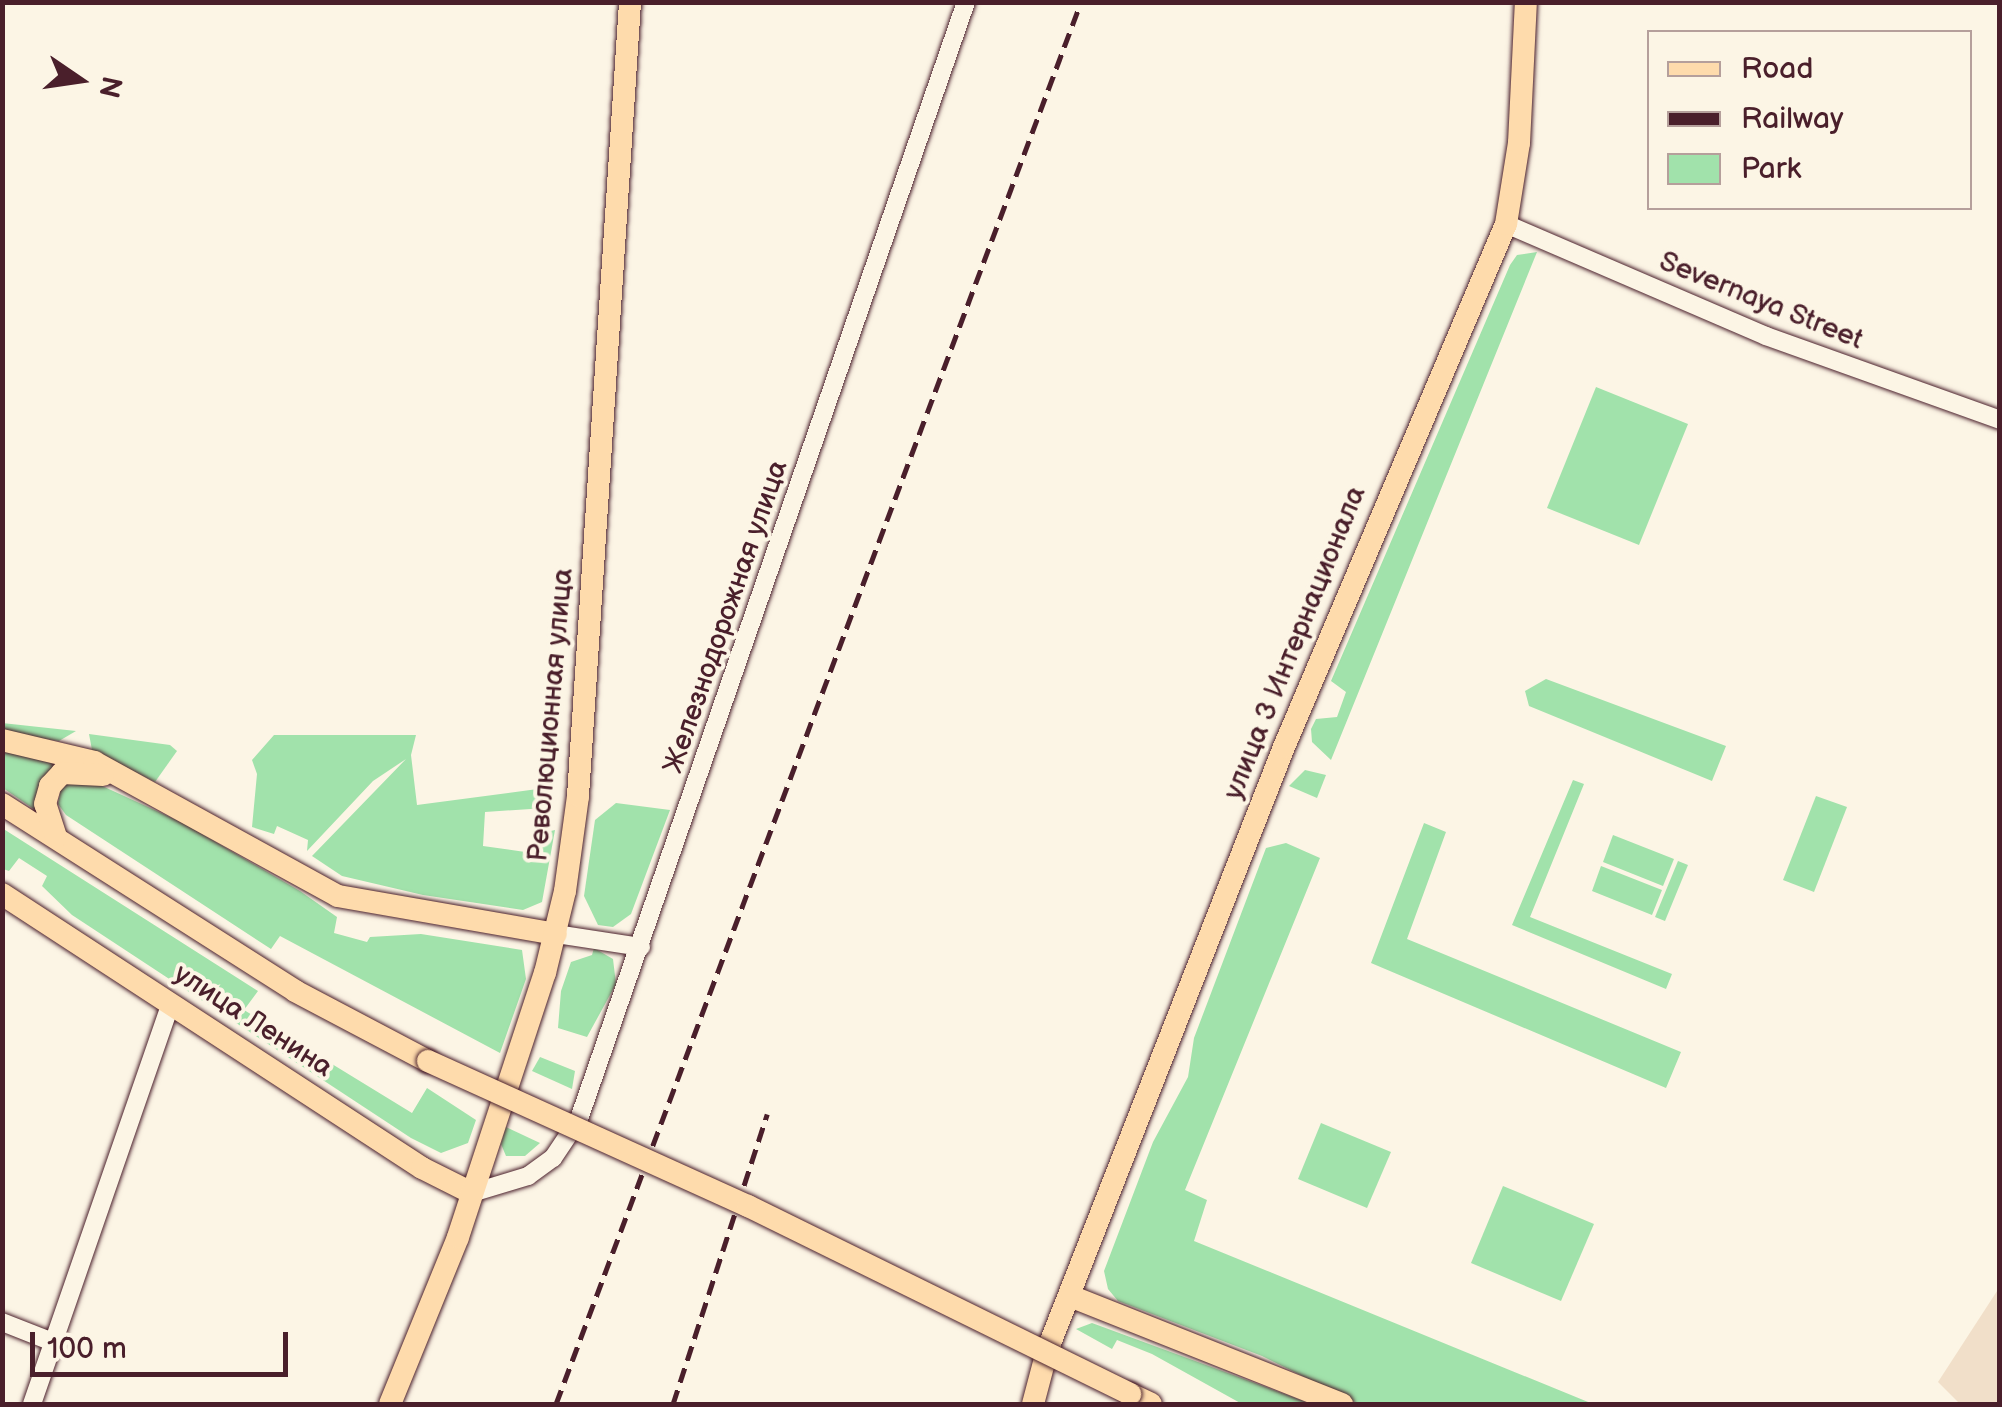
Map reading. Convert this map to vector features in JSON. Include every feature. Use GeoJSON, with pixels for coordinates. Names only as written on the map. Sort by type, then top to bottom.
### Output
{"type":"FeatureCollection","features":[{"type":"Feature","properties":{"kind":"main road","name":"Революционная улица"},"geometry":{"type":"LineString","coordinates":[[390,1404],[472,1194],[556,934],[578,796],[630,2]]}},
{"type":"Feature","properties":{"kind":"main road","name":"улица 3 Интернационала"},"geometry":{"type":"LineString","coordinates":[[1033,1404],[1070,1296],[1284,747],[1506,224],[1519,143],[1526,2]]}},
{"type":"Feature","properties":{"kind":"main road"},"geometry":{"type":"LineString","coordinates":[[2,740],[77,754],[338,896],[556,934]]}},
{"type":"Feature","properties":{"kind":"main road"},"geometry":{"type":"LineString","coordinates":[[57,838],[45,804],[62,774],[121,778]]}},
{"type":"Feature","properties":{"kind":"main road"},"geometry":{"type":"LineString","coordinates":[[2,804],[295,991],[428,1061],[748,1206],[1141,1399]]}},
{"type":"Feature","properties":{"kind":"main road","name":"улица Ленина"},"geometry":{"type":"LineString","coordinates":[[2,894],[472,1194]]}},
{"type":"Feature","properties":{"kind":"main road"},"geometry":{"type":"LineString","coordinates":[[1070,1296],[1342,1404]]}},
{"type":"Feature","properties":{"kind":"street","name":"Железнодорожная улица"},"geometry":{"type":"LineString","coordinates":[[472,1194],[528,1176],[553,1158],[578,1119],[641,948],[966,2]]}},
{"type":"Feature","properties":{"kind":"street","name":"Severnaya Street"},"geometry":{"type":"LineString","coordinates":[[1506,224],[1766,336],[2000,420]]}},
{"type":"Feature","properties":{"kind":"street"},"geometry":{"type":"LineString","coordinates":[[556,934],[641,948]]}},
{"type":"Feature","properties":{"kind":"street"},"geometry":{"type":"LineString","coordinates":[[32,1404],[171,1003]]}},
{"type":"Feature","properties":{"kind":"street"},"geometry":{"type":"LineString","coordinates":[[2,1322],[55,1343]]}},
{"type":"Feature","properties":{"kind":"shaded area"},"geometry":{"type":"Polygon","coordinates":[[[1999,1288],[1999,1404],[1960,1404],[1938,1382],[1999,1288]]]}},
{"type":"Feature","properties":{"kind":"green space"},"geometry":{"type":"Polygon","coordinates":[[[1537,252],[1331,760],[1312,742],[1311,729],[1316,719],[1337,717],[1346,692],[1331,681],[1510,265],[1517,255],[1537,252]]]}},
{"type":"Feature","properties":{"kind":"green space"},"geometry":{"type":"Polygon","coordinates":[[[1596,387],[1688,424],[1639,545],[1547,508],[1596,387]]]}},
{"type":"Feature","properties":{"kind":"green space"},"geometry":{"type":"Polygon","coordinates":[[[1546,679],[1726,746],[1712,781],[1529,706],[1525,691],[1546,679]]]}},
{"type":"Feature","properties":{"kind":"green space"},"geometry":{"type":"Polygon","coordinates":[[[2,723],[76,731],[59,741],[3,734],[2,723]]]}},
{"type":"Feature","properties":{"kind":"green space"},"geometry":{"type":"Polygon","coordinates":[[[89,734],[170,745],[177,751],[155,782],[92,750],[89,734]]]}},
{"type":"Feature","properties":{"kind":"green space"},"geometry":{"type":"Polygon","coordinates":[[[274,735],[416,735],[411,755],[417,805],[545,788],[546,808],[485,812],[483,846],[539,854],[542,833],[555,830],[542,902],[523,910],[423,895],[342,876],[312,856],[406,759],[373,781],[307,851],[308,840],[277,826],[274,834],[252,827],[257,774],[252,760],[274,735]]]}},
{"type":"Feature","properties":{"kind":"green space"},"geometry":{"type":"Polygon","coordinates":[[[2,747],[60,764],[41,782],[41,814],[3,788],[2,747]]]}},
{"type":"Feature","properties":{"kind":"green space"},"geometry":{"type":"Polygon","coordinates":[[[1305,770],[1326,775],[1317,798],[1289,786],[1305,770]]]}},
{"type":"Feature","properties":{"kind":"green space"},"geometry":{"type":"Polygon","coordinates":[[[87,779],[183,823],[300,891],[337,917],[334,933],[367,942],[370,937],[421,934],[522,950],[526,979],[500,1053],[280,936],[271,949],[66,815],[58,804],[62,783],[87,779]]]}},
{"type":"Feature","properties":{"kind":"green space"},"geometry":{"type":"Polygon","coordinates":[[[1573,780],[1584,784],[1530,917],[1672,974],[1666,989],[1512,925],[1573,780]]]}},
{"type":"Feature","properties":{"kind":"green space"},"geometry":{"type":"Polygon","coordinates":[[[1816,796],[1847,807],[1814,892],[1783,880],[1816,796]]]}},
{"type":"Feature","properties":{"kind":"green space"},"geometry":{"type":"Polygon","coordinates":[[[616,803],[670,810],[631,914],[613,927],[598,925],[584,896],[595,820],[616,803]]]}},
{"type":"Feature","properties":{"kind":"green space"},"geometry":{"type":"Polygon","coordinates":[[[1424,823],[1446,832],[1407,939],[1681,1052],[1666,1088],[1371,963],[1424,823]]]}},
{"type":"Feature","properties":{"kind":"green space"},"geometry":{"type":"Polygon","coordinates":[[[2,828],[258,991],[244,1010],[412,1113],[427,1088],[476,1120],[468,1143],[441,1153],[411,1138],[72,915],[42,886],[47,876],[19,858],[9,871],[3,869],[2,828]]]}},
{"type":"Feature","properties":{"kind":"green space"},"geometry":{"type":"Polygon","coordinates":[[[1613,835],[1674,859],[1663,886],[1603,862],[1613,835]]]}},
{"type":"Feature","properties":{"kind":"green space"},"geometry":{"type":"Polygon","coordinates":[[[1286,843],[1320,858],[1185,1190],[1207,1200],[1194,1241],[1593,1404],[1359,1404],[1262,1356],[1118,1301],[1108,1289],[1104,1271],[1153,1142],[1188,1077],[1194,1038],[1266,848],[1286,843]]]}},
{"type":"Feature","properties":{"kind":"green space"},"geometry":{"type":"Polygon","coordinates":[[[1678,861],[1688,865],[1665,921],[1655,917],[1678,861]]]}},
{"type":"Feature","properties":{"kind":"green space"},"geometry":{"type":"Polygon","coordinates":[[[1601,866],[1662,890],[1652,915],[1592,891],[1601,866]]]}},
{"type":"Feature","properties":{"kind":"green space"},"geometry":{"type":"Polygon","coordinates":[[[594,948],[613,959],[616,984],[587,1037],[558,1028],[561,991],[571,962],[592,955],[594,948]]]}},
{"type":"Feature","properties":{"kind":"green space"},"geometry":{"type":"Polygon","coordinates":[[[540,1057],[575,1071],[572,1089],[532,1071],[540,1057]]]}},
{"type":"Feature","properties":{"kind":"green space"},"geometry":{"type":"Polygon","coordinates":[[[1321,1123],[1391,1152],[1367,1208],[1298,1179],[1321,1123]]]}},
{"type":"Feature","properties":{"kind":"green space"},"geometry":{"type":"Polygon","coordinates":[[[506,1127],[540,1143],[525,1156],[506,1156],[501,1144],[506,1127]]]}},
{"type":"Feature","properties":{"kind":"green space"},"geometry":{"type":"Polygon","coordinates":[[[1503,1186],[1594,1224],[1561,1301],[1471,1263],[1503,1186]]]}},
{"type":"Feature","properties":{"kind":"green space"},"geometry":{"type":"Polygon","coordinates":[[[1092,1323],[1311,1404],[1242,1404],[1152,1354],[1117,1340],[1112,1349],[1076,1329],[1092,1323]]]}},
{"type":"Feature","properties":{"kind":"railway"},"geometry":{"type":"LineString","coordinates":[[556,1404],[1081,2]]}},
{"type":"Feature","properties":{"kind":"railway"},"geometry":{"type":"LineString","coordinates":[[673,1404],[767,1114]]}}]}
